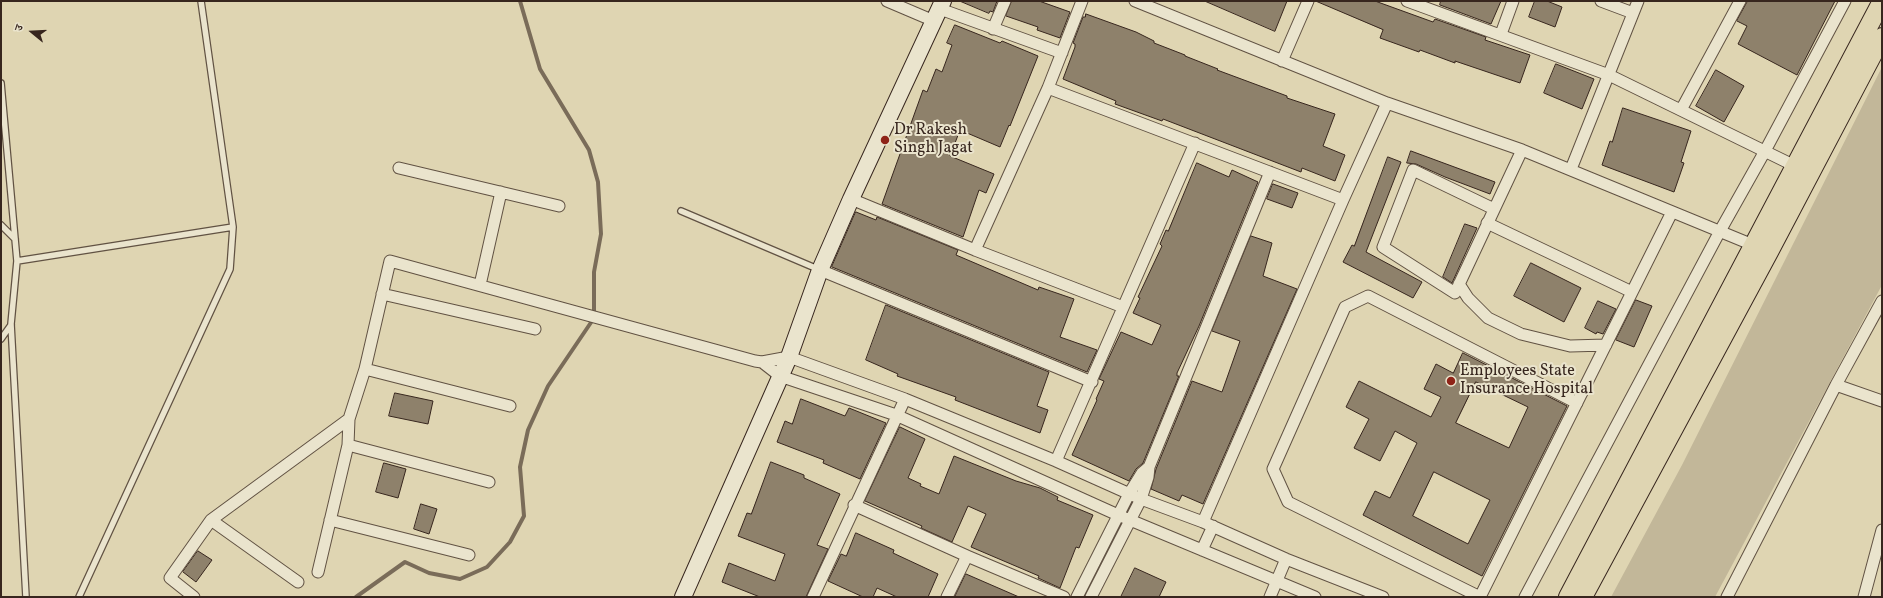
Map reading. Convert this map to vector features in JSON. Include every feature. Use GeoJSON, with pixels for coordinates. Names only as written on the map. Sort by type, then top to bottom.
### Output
{"type":"FeatureCollection","features":[{"type":"Feature","properties":{"kind":"main road"},"geometry":{"type":"LineString","coordinates":[[1568,597],[1882,1]]}},
{"type":"Feature","properties":{"kind":"main road"},"geometry":{"type":"LineString","coordinates":[[1583,597],[1769,252],[1882,37]]}},
{"type":"Feature","properties":{"kind":"street"},"geometry":{"type":"LineString","coordinates":[[887,1],[939,10],[1062,53]]}},
{"type":"Feature","properties":{"kind":"street"},"geometry":{"type":"LineString","coordinates":[[993,29],[1005,1]]}},
{"type":"Feature","properties":{"kind":"street"},"geometry":{"type":"LineString","coordinates":[[975,250],[1048,88],[1082,1]]}},
{"type":"Feature","properties":{"kind":"street"},"geometry":{"type":"LineString","coordinates":[[1135,1],[1282,62],[1387,103],[1522,150],[1754,245]]}},
{"type":"Feature","properties":{"kind":"street"},"geometry":{"type":"LineString","coordinates":[[1282,62],[1308,1]]}},
{"type":"Feature","properties":{"kind":"street"},"geometry":{"type":"LineString","coordinates":[[1407,1],[1427,5],[1609,75],[1795,166]]}},
{"type":"Feature","properties":{"kind":"street"},"geometry":{"type":"LineString","coordinates":[[1501,34],[1513,1]]}},
{"type":"Feature","properties":{"kind":"street"},"geometry":{"type":"LineString","coordinates":[[1601,1],[1633,13]]}},
{"type":"Feature","properties":{"kind":"street"},"geometry":{"type":"LineString","coordinates":[[1571,170],[1638,1]]}},
{"type":"Feature","properties":{"kind":"street"},"geometry":{"type":"LineString","coordinates":[[1681,110],[1740,1]]}},
{"type":"Feature","properties":{"kind":"street"},"geometry":{"type":"LineString","coordinates":[[1525,597],[1720,231],[1765,151],[1845,1]]}},
{"type":"Feature","properties":{"kind":"street"},"geometry":{"type":"LineString","coordinates":[[682,597],[789,357],[820,270],[851,199],[939,10]]}},
{"type":"Feature","properties":{"kind":"street"},"geometry":{"type":"LineString","coordinates":[[1048,88],[1343,200]]}},
{"type":"Feature","properties":{"kind":"street"},"geometry":{"type":"LineString","coordinates":[[1202,550],[1208,524],[1343,200],[1387,103]]}},
{"type":"Feature","properties":{"kind":"street"},"geometry":{"type":"LineString","coordinates":[[1056,461],[1092,382],[1123,307],[1195,143]]}},
{"type":"Feature","properties":{"kind":"street"},"geometry":{"type":"LineString","coordinates":[[1494,209],[1413,170],[1383,247],[1455,293],[1522,150]]}},
{"type":"Feature","properties":{"kind":"street"},"geometry":{"type":"LineString","coordinates":[[399,168],[559,206]]}},
{"type":"Feature","properties":{"kind":"street"},"geometry":{"type":"LineString","coordinates":[[1091,597],[1141,499],[1148,477],[1148,467],[1270,172]]}},
{"type":"Feature","properties":{"kind":"street"},"geometry":{"type":"LineString","coordinates":[[480,285],[501,192]]}},
{"type":"Feature","properties":{"kind":"street"},"geometry":{"type":"LineString","coordinates":[[851,199],[975,250],[1123,307]]}},
{"type":"Feature","properties":{"kind":"street"},"geometry":{"type":"LineString","coordinates":[[1577,403],[1368,296],[1345,307],[1273,469],[1288,502],[1480,597],[1577,403],[1606,345],[1672,212]]}},
{"type":"Feature","properties":{"kind":"street"},"geometry":{"type":"LineString","coordinates":[[1487,223],[1632,292]]}},
{"type":"Feature","properties":{"kind":"street"},"geometry":{"type":"LineString","coordinates":[[318,572],[348,445],[349,419],[365,369],[390,261],[762,362],[780,376],[896,415],[1118,515],[1315,597]]}},
{"type":"Feature","properties":{"kind":"street"},"geometry":{"type":"LineString","coordinates":[[820,270],[1092,382]]}},
{"type":"Feature","properties":{"kind":"street"},"geometry":{"type":"LineString","coordinates":[[1459,284],[1468,298],[1488,318],[1521,334],[1570,346],[1606,345]]}},
{"type":"Feature","properties":{"kind":"street"},"geometry":{"type":"LineString","coordinates":[[382,294],[535,329]]}},
{"type":"Feature","properties":{"kind":"street"},"geometry":{"type":"LineString","coordinates":[[1727,597],[1836,385],[1882,301]]}},
{"type":"Feature","properties":{"kind":"street"},"geometry":{"type":"LineString","coordinates":[[762,362],[789,357],[905,398],[1056,461],[1141,499],[1208,524],[1286,559],[1383,597]]}},
{"type":"Feature","properties":{"kind":"street"},"geometry":{"type":"LineString","coordinates":[[365,369],[510,406]]}},
{"type":"Feature","properties":{"kind":"street"},"geometry":{"type":"LineString","coordinates":[[1836,385],[1882,401]]}},
{"type":"Feature","properties":{"kind":"street"},"geometry":{"type":"LineString","coordinates":[[813,597],[854,505],[905,398]]}},
{"type":"Feature","properties":{"kind":"street"},"geometry":{"type":"LineString","coordinates":[[194,597],[170,578],[211,520],[349,419]]}},
{"type":"Feature","properties":{"kind":"street"},"geometry":{"type":"LineString","coordinates":[[348,445],[489,482]]}},
{"type":"Feature","properties":{"kind":"street"},"geometry":{"type":"LineString","coordinates":[[1077,597],[1129,494],[1142,473],[1148,467]]}},
{"type":"Feature","properties":{"kind":"street"},"geometry":{"type":"LineString","coordinates":[[854,505],[967,556],[1064,597]]}},
{"type":"Feature","properties":{"kind":"street"},"geometry":{"type":"LineString","coordinates":[[211,520],[298,582]]}},
{"type":"Feature","properties":{"kind":"street"},"geometry":{"type":"LineString","coordinates":[[330,520],[469,555]]}},
{"type":"Feature","properties":{"kind":"street"},"geometry":{"type":"LineString","coordinates":[[1864,597],[1882,530]]}},
{"type":"Feature","properties":{"kind":"street"},"geometry":{"type":"LineString","coordinates":[[947,597],[967,556]]}},
{"type":"Feature","properties":{"kind":"street"},"geometry":{"type":"LineString","coordinates":[[1270,597],[1278,582],[1286,559]]}},
{"type":"Feature","properties":{"kind":"lane"},"geometry":{"type":"LineString","coordinates":[[80,597],[230,269],[233,227],[201,1]]}},
{"type":"Feature","properties":{"kind":"lane"},"geometry":{"type":"LineString","coordinates":[[1,83],[17,261],[11,324],[26,597]]}},
{"type":"Feature","properties":{"kind":"lane"},"geometry":{"type":"LineString","coordinates":[[681,211],[820,270]]}},
{"type":"Feature","properties":{"kind":"lane"},"geometry":{"type":"LineString","coordinates":[[1,225],[15,239]]}},
{"type":"Feature","properties":{"kind":"lane"},"geometry":{"type":"LineString","coordinates":[[17,261],[233,227]]}},
{"type":"Feature","properties":{"kind":"lane"},"geometry":{"type":"LineString","coordinates":[[1,339],[11,324]]}},
{"type":"Feature","properties":{"kind":"shaded area"},"geometry":{"type":"Polygon","coordinates":[[[1882,67],[1882,285],[1715,597],[1611,597],[1682,465],[1882,67]]]}},
{"type":"Feature","properties":{"kind":"building"},"geometry":{"type":"Polygon","coordinates":[[[960,1],[997,1],[993,12],[990,11],[989,13],[960,1]]]}},
{"type":"Feature","properties":{"kind":"building"},"geometry":{"type":"Polygon","coordinates":[[[1012,1],[1039,1],[1070,12],[1060,38],[1037,30],[1038,27],[1006,16],[1012,1]]]}},
{"type":"Feature","properties":{"kind":"building"},"geometry":{"type":"Polygon","coordinates":[[[1205,1],[1287,1],[1275,31],[1205,1]]]}},
{"type":"Feature","properties":{"kind":"building"},"geometry":{"type":"Polygon","coordinates":[[[1316,1],[1375,1],[1433,22],[1435,19],[1486,37],[1485,40],[1530,55],[1520,83],[1455,61],[1455,63],[1420,50],[1419,52],[1380,38],[1383,30],[1316,1]]]}},
{"type":"Feature","properties":{"kind":"building"},"geometry":{"type":"Polygon","coordinates":[[[1441,1],[1501,1],[1491,24],[1440,5],[1441,1]]]}},
{"type":"Feature","properties":{"kind":"building"},"geometry":{"type":"Polygon","coordinates":[[[1535,1],[1547,1],[1562,7],[1555,27],[1529,17],[1535,1]]]}},
{"type":"Feature","properties":{"kind":"building"},"geometry":{"type":"Polygon","coordinates":[[[1748,1],[1835,1],[1797,75],[1738,44],[1747,26],[1737,21],[1748,1]]]}},
{"type":"Feature","properties":{"kind":"building"},"geometry":{"type":"Polygon","coordinates":[[[1086,14],[1136,32],[1154,41],[1154,43],[1218,69],[1217,70],[1287,96],[1287,98],[1335,114],[1323,146],[1345,155],[1335,181],[1302,168],[1301,172],[1163,119],[1162,121],[1115,104],[1116,101],[1063,79],[1075,47],[1075,44],[1073,43],[1083,17],[1085,17],[1086,14]]]}},
{"type":"Feature","properties":{"kind":"building"},"geometry":{"type":"Polygon","coordinates":[[[955,25],[1000,43],[1002,41],[1038,56],[1000,147],[960,130],[950,156],[994,174],[986,193],[979,190],[963,237],[882,204],[923,90],[927,92],[936,69],[942,72],[952,45],[947,43],[955,25]]]}},
{"type":"Feature","properties":{"kind":"building"},"geometry":{"type":"Polygon","coordinates":[[[1556,64],[1594,79],[1582,109],[1544,93],[1556,64]]]}},
{"type":"Feature","properties":{"kind":"building"},"geometry":{"type":"Polygon","coordinates":[[[1716,70],[1744,86],[1724,122],[1696,106],[1716,70]]]}},
{"type":"Feature","properties":{"kind":"building"},"geometry":{"type":"Polygon","coordinates":[[[1623,108],[1691,131],[1681,162],[1684,163],[1674,192],[1602,165],[1610,141],[1612,142],[1623,108]]]}},
{"type":"Feature","properties":{"kind":"building"},"geometry":{"type":"Polygon","coordinates":[[[1411,151],[1495,182],[1490,194],[1416,164],[1407,163],[1411,151]]]}},
{"type":"Feature","properties":{"kind":"building"},"geometry":{"type":"Polygon","coordinates":[[[1388,157],[1401,162],[1366,252],[1422,282],[1413,298],[1343,262],[1352,245],[1354,246],[1388,157]]]}},
{"type":"Feature","properties":{"kind":"building"},"geometry":{"type":"Polygon","coordinates":[[[1197,163],[1229,177],[1232,170],[1258,182],[1199,326],[1177,373],[1177,376],[1179,376],[1143,463],[1136,469],[1129,481],[1072,455],[1104,381],[1099,379],[1121,332],[1152,345],[1161,325],[1133,313],[1140,298],[1138,297],[1162,246],[1160,244],[1166,230],[1168,231],[1197,163]]]}},
{"type":"Feature","properties":{"kind":"building"},"geometry":{"type":"Polygon","coordinates":[[[1273,184],[1298,193],[1292,208],[1267,199],[1273,184]]]}},
{"type":"Feature","properties":{"kind":"building"},"geometry":{"type":"Polygon","coordinates":[[[856,212],[876,220],[877,217],[958,250],[956,255],[1038,290],[1039,287],[1074,299],[1060,337],[1097,350],[1087,372],[832,267],[856,212]]]}},
{"type":"Feature","properties":{"kind":"building"},"geometry":{"type":"Polygon","coordinates":[[[1465,224],[1477,228],[1452,283],[1443,277],[1465,224]]]}},
{"type":"Feature","properties":{"kind":"building"},"geometry":{"type":"Polygon","coordinates":[[[1251,236],[1272,243],[1263,276],[1297,289],[1203,504],[1182,495],[1179,501],[1151,489],[1156,469],[1192,381],[1222,392],[1240,341],[1212,331],[1251,236]]]}},
{"type":"Feature","properties":{"kind":"building"},"geometry":{"type":"Polygon","coordinates":[[[1531,263],[1581,288],[1564,322],[1514,296],[1531,263]]]}},
{"type":"Feature","properties":{"kind":"building"},"geometry":{"type":"Polygon","coordinates":[[[1636,300],[1652,306],[1634,347],[1616,340],[1636,300]]]}},
{"type":"Feature","properties":{"kind":"building"},"geometry":{"type":"Polygon","coordinates":[[[1598,301],[1616,309],[1603,334],[1597,332],[1596,334],[1585,328],[1598,301]]]}},
{"type":"Feature","properties":{"kind":"building"},"geometry":{"type":"Polygon","coordinates":[[[886,305],[1049,372],[1037,406],[1048,410],[1040,433],[955,400],[956,397],[897,376],[898,374],[866,360],[886,305]]]}},
{"type":"Feature","properties":{"kind":"building"},"geometry":{"type":"Polygon","coordinates":[[[1463,353],[1567,406],[1482,576],[1363,515],[1375,491],[1390,498],[1417,443],[1395,431],[1380,461],[1354,448],[1369,419],[1346,407],[1359,381],[1431,417],[1441,397],[1424,389],[1436,364],[1453,373],[1463,353]],[[1476,382],[1456,423],[1509,448],[1528,407],[1476,382]],[[1434,472],[1413,516],[1468,544],[1490,500],[1434,472]]]}},
{"type":"Feature","properties":{"kind":"building"},"geometry":{"type":"Polygon","coordinates":[[[395,393],[433,401],[428,424],[389,416],[395,393]]]}},
{"type":"Feature","properties":{"kind":"building"},"geometry":{"type":"Polygon","coordinates":[[[801,399],[845,416],[849,408],[886,423],[860,479],[823,463],[824,460],[777,442],[785,421],[792,424],[801,399]]]}},
{"type":"Feature","properties":{"kind":"building"},"geometry":{"type":"Polygon","coordinates":[[[900,427],[925,439],[908,478],[921,484],[920,486],[939,494],[954,456],[1016,481],[1040,488],[1058,497],[1057,500],[1093,515],[1079,548],[1076,547],[1060,588],[1038,578],[1039,576],[971,547],[986,514],[968,506],[952,542],[921,528],[922,526],[865,501],[900,427]]]}},
{"type":"Feature","properties":{"kind":"building"},"geometry":{"type":"Polygon","coordinates":[[[771,462],[804,475],[804,478],[840,494],[817,545],[828,549],[806,597],[760,597],[722,582],[729,563],[775,581],[785,554],[738,536],[747,513],[751,514],[771,462]]]}},
{"type":"Feature","properties":{"kind":"building"},"geometry":{"type":"Polygon","coordinates":[[[384,463],[406,469],[398,498],[376,492],[384,463]]]}},
{"type":"Feature","properties":{"kind":"building"},"geometry":{"type":"Polygon","coordinates":[[[421,504],[437,509],[429,534],[414,529],[421,504]]]}},
{"type":"Feature","properties":{"kind":"building"},"geometry":{"type":"Polygon","coordinates":[[[856,533],[894,550],[893,553],[938,574],[928,597],[897,597],[877,588],[873,597],[863,597],[828,581],[841,554],[846,556],[856,533]]]}},
{"type":"Feature","properties":{"kind":"building"},"geometry":{"type":"Polygon","coordinates":[[[198,551],[212,560],[196,582],[183,572],[198,551]]]}},
{"type":"Feature","properties":{"kind":"building"},"geometry":{"type":"Polygon","coordinates":[[[1135,568],[1166,582],[1159,597],[1121,597],[1135,568]]]}},
{"type":"Feature","properties":{"kind":"building"},"geometry":{"type":"Polygon","coordinates":[[[966,574],[1019,597],[955,597],[966,574]]]}},
{"type":"Feature","properties":{"kind":"waterway"},"geometry":{"type":"LineString","coordinates":[[356,597],[405,562],[429,573],[460,579],[487,567],[510,542],[524,516],[520,467],[528,430],[548,386],[594,318],[594,272],[601,234],[598,182],[589,150],[540,69],[520,1]]}},
{"type":"Feature","properties":{"kind":"place","name":"Dr Rakesh Singh Jagat"},"geometry":{"type":"Point","coordinates":[885,140]}},
{"type":"Feature","properties":{"kind":"place","name":"Employees State Insurance Hospital"},"geometry":{"type":"Point","coordinates":[1451,381]}}]}
